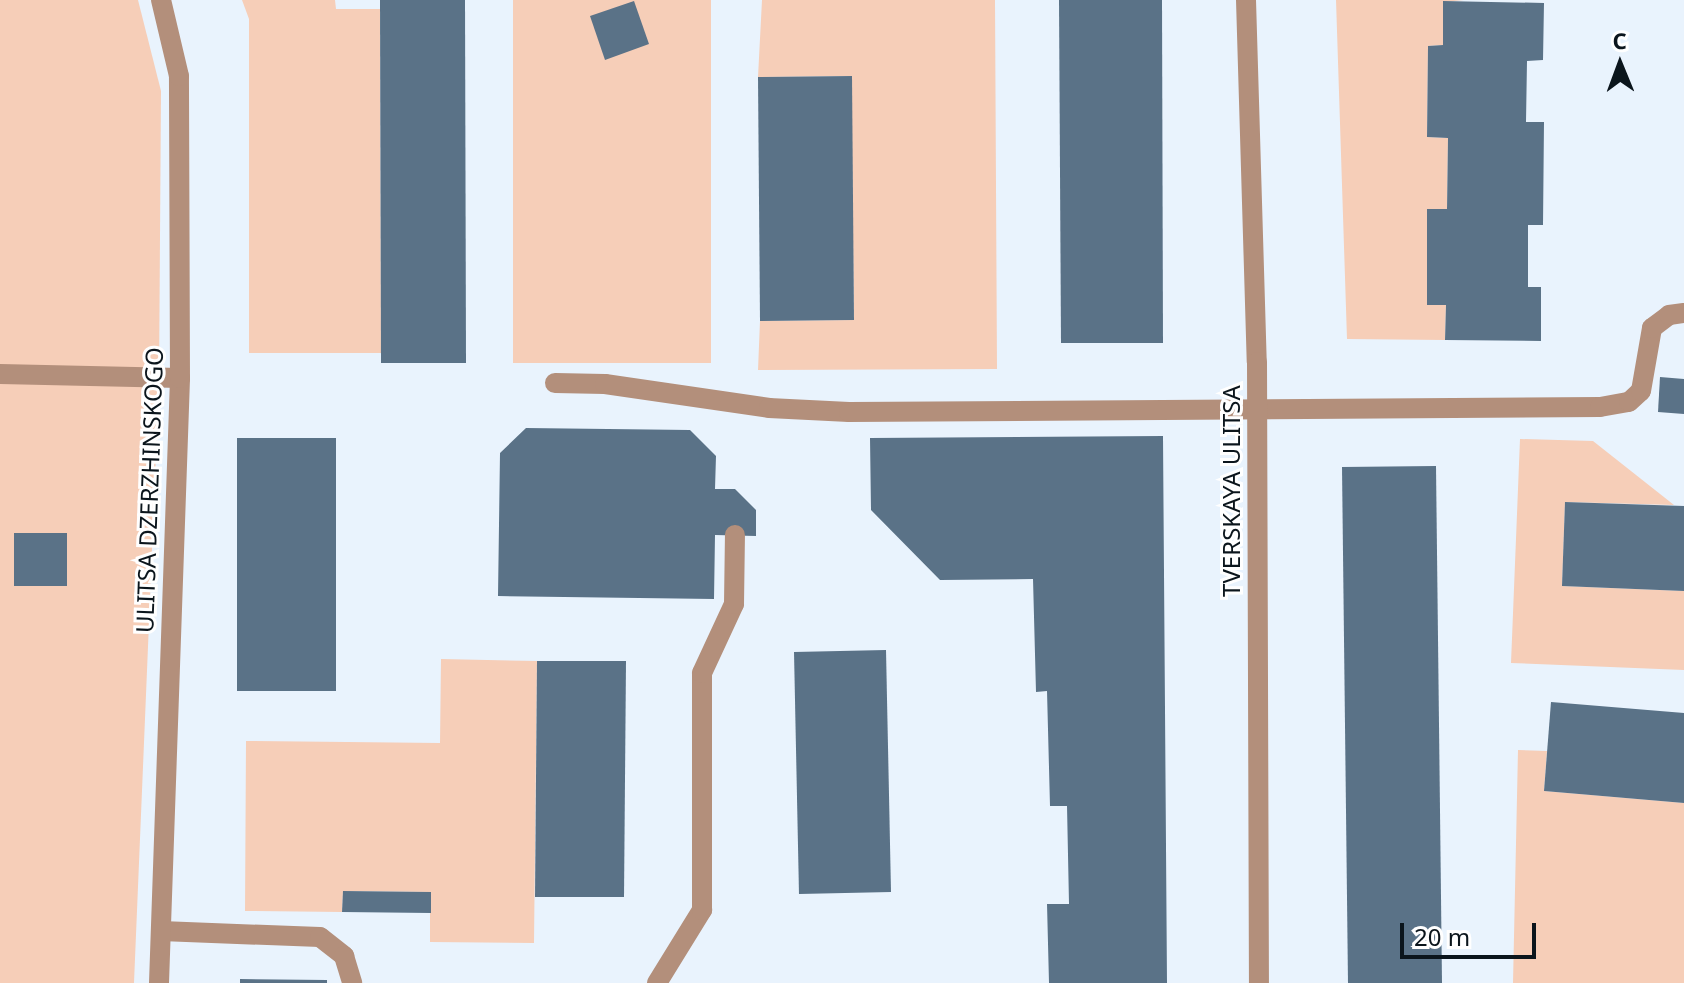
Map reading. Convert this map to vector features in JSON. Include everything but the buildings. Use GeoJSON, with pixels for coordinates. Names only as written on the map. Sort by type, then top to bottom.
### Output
{"type":"FeatureCollection","features":[{"type":"Feature","properties":{"kind":"street","name":"ULITSA DZERZHINSKOGO"},"geometry":{"type":"LineString","coordinates":[[159,983],[180,378],[179,76],[161,0]]}},
{"type":"Feature","properties":{"kind":"street","name":"TVERSKAYA ULITSA"},"geometry":{"type":"LineString","coordinates":[[1246,0],[1257,409],[1259,983]]}},
{"type":"Feature","properties":{"kind":"street"},"geometry":{"type":"LineString","coordinates":[[555,383],[849,412],[1600,407],[1629,402],[1641,391],[1652,328],[1669,315],[1684,313]]}},
{"type":"Feature","properties":{"kind":"street"},"geometry":{"type":"LineString","coordinates":[[0,374],[180,378]]}},
{"type":"Feature","properties":{"kind":"street"},"geometry":{"type":"LineString","coordinates":[[657,983],[702,910],[702,673],[734,604],[735,535]]}},
{"type":"Feature","properties":{"kind":"street"},"geometry":{"type":"LineString","coordinates":[[161,931],[320,937],[344,956],[352,983]]}},
{"type":"Feature","properties":{"kind":"shaded area"},"geometry":{"type":"Polygon","coordinates":[[[0,0],[138,0],[161,91],[159,382],[134,983],[0,983],[0,0]]]}},
{"type":"Feature","properties":{"kind":"shaded area"},"geometry":{"type":"Polygon","coordinates":[[[242,0],[335,0],[336,9],[380,9],[381,353],[249,353],[249,19],[242,0]]]}},
{"type":"Feature","properties":{"kind":"shaded area"},"geometry":{"type":"Polygon","coordinates":[[[513,0],[711,0],[711,363],[513,363],[513,0]]]}},
{"type":"Feature","properties":{"kind":"shaded area"},"geometry":{"type":"Polygon","coordinates":[[[762,0],[995,0],[997,369],[758,370],[760,321],[854,320],[851,76],[758,77],[762,0]]]}},
{"type":"Feature","properties":{"kind":"shaded area"},"geometry":{"type":"Polygon","coordinates":[[[1336,0],[1464,0],[1443,2],[1443,45],[1428,46],[1427,137],[1448,138],[1447,209],[1427,209],[1427,304],[1446,305],[1445,340],[1347,339],[1336,0]]]}},
{"type":"Feature","properties":{"kind":"shaded area"},"geometry":{"type":"Polygon","coordinates":[[[1520,439],[1593,441],[1674,505],[1565,502],[1562,586],[1684,591],[1684,670],[1511,663],[1520,439]]]}},
{"type":"Feature","properties":{"kind":"shaded area"},"geometry":{"type":"Polygon","coordinates":[[[441,659],[537,661],[534,943],[430,942],[430,892],[343,891],[342,912],[245,911],[246,741],[440,743],[441,659]]]}},
{"type":"Feature","properties":{"kind":"shaded area"},"geometry":{"type":"Polygon","coordinates":[[[1518,750],[1547,751],[1544,791],[1684,803],[1684,983],[1513,983],[1518,750]]]}}]}
